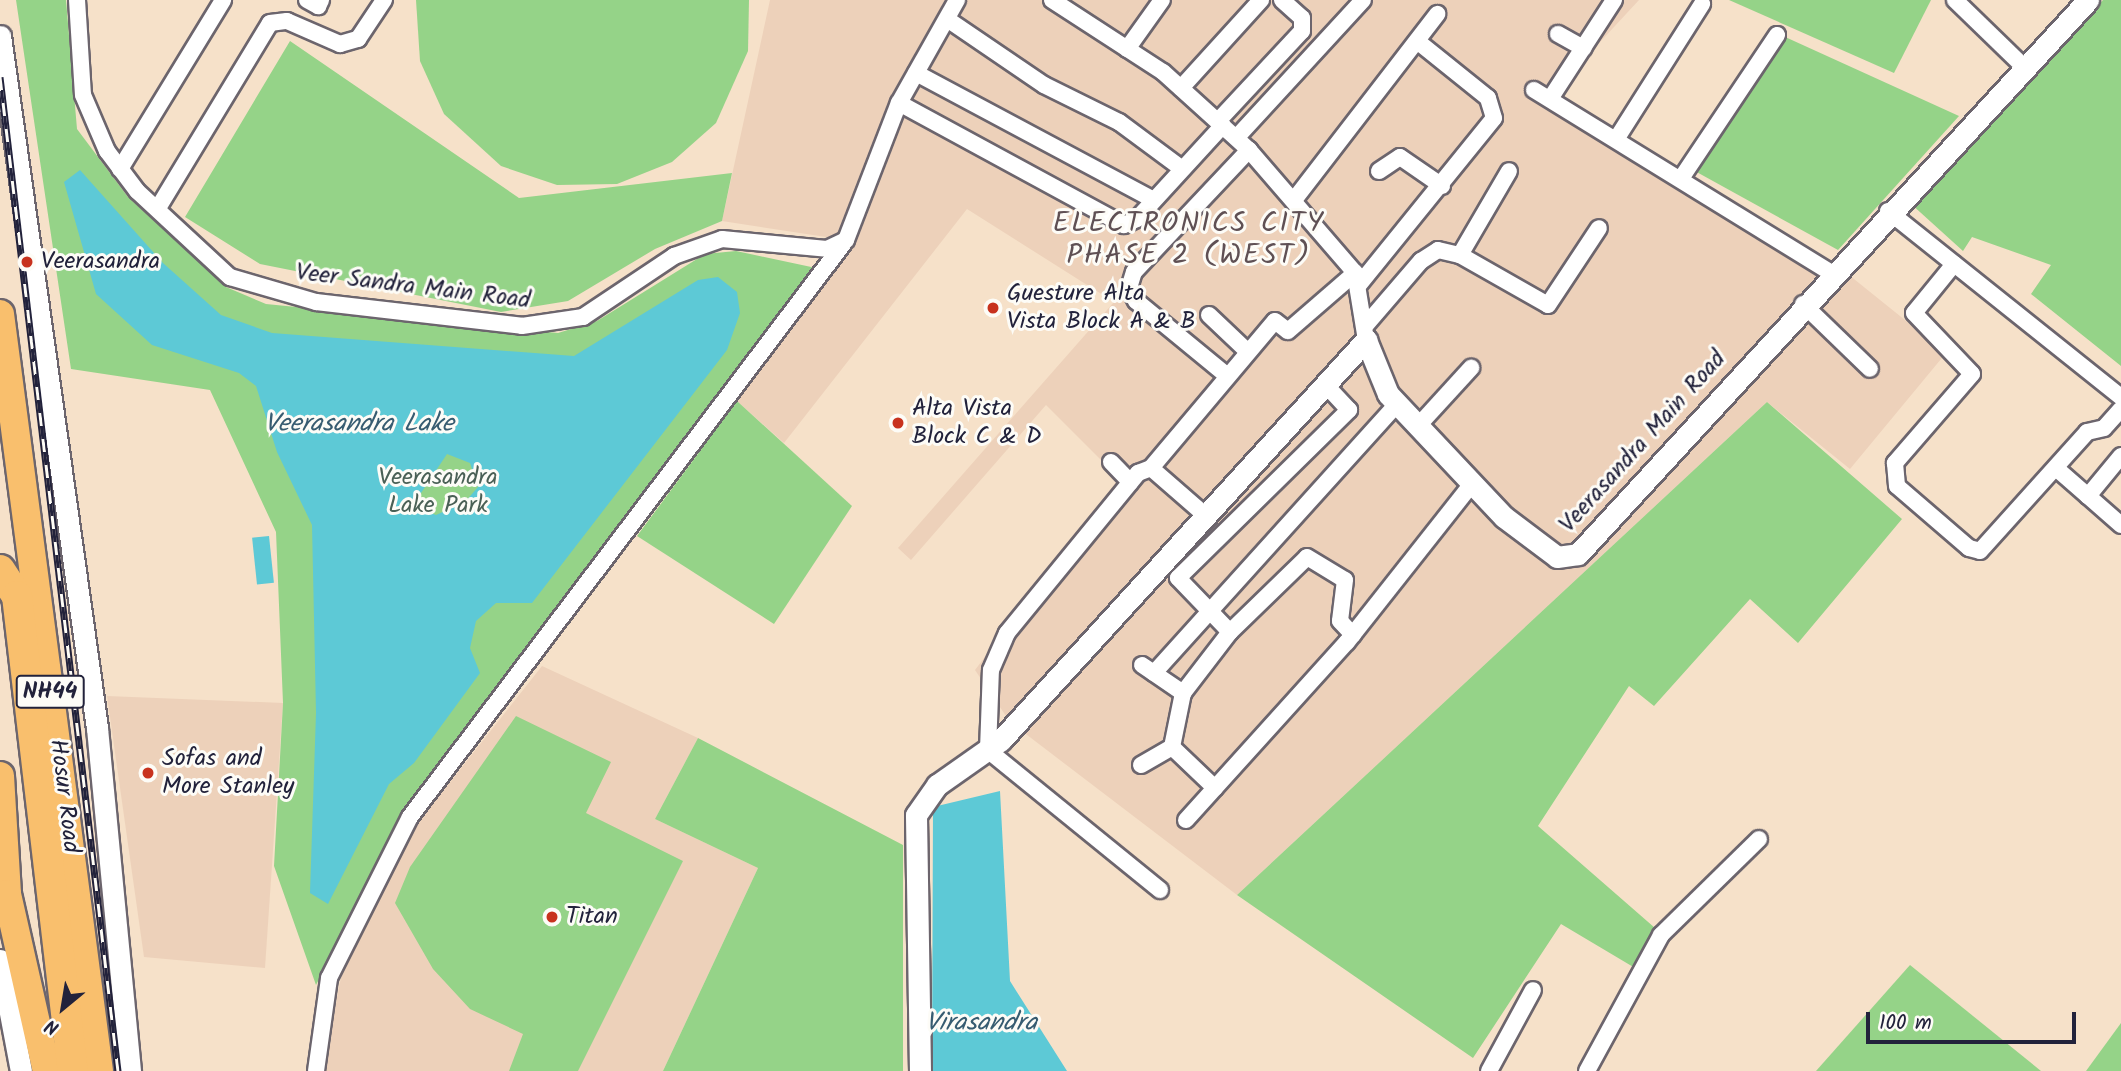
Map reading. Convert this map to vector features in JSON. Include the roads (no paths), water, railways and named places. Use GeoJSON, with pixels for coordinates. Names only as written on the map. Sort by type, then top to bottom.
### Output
{"type":"FeatureCollection","features":[{"type":"Feature","properties":{"kind":"highway","name":"Hosur Road"},"geometry":{"type":"LineString","coordinates":[[0,314],[99,1071]]}},
{"type":"Feature","properties":{"kind":"highway"},"geometry":{"type":"LineString","coordinates":[[0,570],[17,596],[73,1071]]}},
{"type":"Feature","properties":{"kind":"highway"},"geometry":{"type":"LineString","coordinates":[[0,776],[7,894],[47,1071]]}},
{"type":"Feature","properties":{"kind":"street","name":"Veer Sandra Main Road"},"geometry":{"type":"LineString","coordinates":[[77,0],[83,96],[120,169],[230,277],[257,288],[316,302],[522,326],[583,317],[674,256],[722,239],[827,249],[846,240]]}},
{"type":"Feature","properties":{"kind":"street"},"geometry":{"type":"LineString","coordinates":[[120,169],[223,0]]}},
{"type":"Feature","properties":{"kind":"street"},"geometry":{"type":"LineString","coordinates":[[307,0],[318,6],[321,0]]}},
{"type":"Feature","properties":{"kind":"street"},"geometry":{"type":"LineString","coordinates":[[158,208],[270,23],[287,21],[340,44],[358,39],[384,0]]}},
{"type":"Feature","properties":{"kind":"street"},"geometry":{"type":"LineString","coordinates":[[316,1071],[329,978],[410,817],[846,240],[899,103],[957,0]]}},
{"type":"Feature","properties":{"kind":"street"},"geometry":{"type":"LineString","coordinates":[[1052,0],[1127,48],[1181,88],[1237,137],[1293,200],[1357,279]]}},
{"type":"Feature","properties":{"kind":"street"},"geometry":{"type":"LineString","coordinates":[[1127,48],[1161,0]]}},
{"type":"Feature","properties":{"kind":"street"},"geometry":{"type":"LineString","coordinates":[[1181,88],[1261,0]]}},
{"type":"Feature","properties":{"kind":"street"},"geometry":{"type":"LineString","coordinates":[[899,103],[1110,221],[1131,223],[1302,31],[1302,18],[1282,0]]}},
{"type":"Feature","properties":{"kind":"street"},"geometry":{"type":"LineString","coordinates":[[1237,137],[1363,0]]}},
{"type":"Feature","properties":{"kind":"street"},"geometry":{"type":"LineString","coordinates":[[1550,99],[1614,0]]}},
{"type":"Feature","properties":{"kind":"street"},"geometry":{"type":"LineString","coordinates":[[1955,0],[2023,66]]}},
{"type":"Feature","properties":{"kind":"street","name":"Veerasandra Main Road"},"geometry":{"type":"LineString","coordinates":[[1357,279],[1365,333],[1397,404],[1472,484],[1557,557],[1578,554],[1888,211],[2088,0]]}},
{"type":"Feature","properties":{"kind":"street"},"geometry":{"type":"LineString","coordinates":[[1617,138],[1702,4]]}},
{"type":"Feature","properties":{"kind":"street"},"geometry":{"type":"LineString","coordinates":[[1293,200],[1437,14]]}},
{"type":"Feature","properties":{"kind":"street"},"geometry":{"type":"LineString","coordinates":[[947,19],[1044,85],[1119,122],[1181,168]]}},
{"type":"Feature","properties":{"kind":"street"},"geometry":{"type":"LineString","coordinates":[[1558,34],[1583,48]]}},
{"type":"Feature","properties":{"kind":"street"},"geometry":{"type":"LineString","coordinates":[[1682,177],[1777,35]]}},
{"type":"Feature","properties":{"kind":"street"},"geometry":{"type":"LineString","coordinates":[[0,36],[97,728],[130,1071]]}},
{"type":"Feature","properties":{"kind":"street"},"geometry":{"type":"LineString","coordinates":[[988,750],[996,652],[1130,482],[1150,468],[1225,374],[1275,321],[1287,331],[1357,279],[1487,132],[1494,106],[1417,41]]}},
{"type":"Feature","properties":{"kind":"street"},"geometry":{"type":"LineString","coordinates":[[916,73],[1152,199]]}},
{"type":"Feature","properties":{"kind":"street"},"geometry":{"type":"LineString","coordinates":[[1534,90],[1682,177],[1832,272]]}},
{"type":"Feature","properties":{"kind":"street"},"geometry":{"type":"LineString","coordinates":[[1225,374],[1136,301],[1129,288],[1134,272],[1249,150]]}},
{"type":"Feature","properties":{"kind":"street"},"geometry":{"type":"LineString","coordinates":[[1379,171],[1400,157],[1442,186]]}},
{"type":"Feature","properties":{"kind":"street"},"geometry":{"type":"LineString","coordinates":[[1460,255],[1510,171]]}},
{"type":"Feature","properties":{"kind":"street"},"geometry":{"type":"LineString","coordinates":[[1888,211],[2121,397]]}},
{"type":"Feature","properties":{"kind":"street"},"geometry":{"type":"LineString","coordinates":[[920,1071],[916,815],[937,785],[988,750],[1325,384],[1428,254],[1460,255],[1548,305],[1599,228]]}},
{"type":"Feature","properties":{"kind":"street"},"geometry":{"type":"LineString","coordinates":[[1954,264],[1914,313],[1972,374],[1895,463],[1897,486],[1969,548],[1980,551],[2057,469],[2087,432],[2104,428],[2121,409]]}},
{"type":"Feature","properties":{"kind":"street"},"geometry":{"type":"LineString","coordinates":[[1803,304],[1870,369]]}},
{"type":"Feature","properties":{"kind":"street"},"geometry":{"type":"LineString","coordinates":[[1209,315],[1247,351]]}},
{"type":"Feature","properties":{"kind":"street"},"geometry":{"type":"LineString","coordinates":[[1418,426],[1471,368]]}},
{"type":"Feature","properties":{"kind":"street"},"geometry":{"type":"LineString","coordinates":[[1230,632],[1178,578],[1349,410],[1325,384]]}},
{"type":"Feature","properties":{"kind":"street"},"geometry":{"type":"LineString","coordinates":[[1183,693],[1148,669],[1397,404]]}},
{"type":"Feature","properties":{"kind":"street"},"geometry":{"type":"LineString","coordinates":[[2088,496],[2121,456]]}},
{"type":"Feature","properties":{"kind":"street"},"geometry":{"type":"LineString","coordinates":[[1111,462],[1130,482]]}},
{"type":"Feature","properties":{"kind":"street"},"geometry":{"type":"LineString","coordinates":[[1150,468],[1204,514]]}},
{"type":"Feature","properties":{"kind":"street"},"geometry":{"type":"LineString","coordinates":[[2057,469],[2121,525]]}},
{"type":"Feature","properties":{"kind":"street"},"geometry":{"type":"LineString","coordinates":[[1186,820],[1353,635],[1472,484]]}},
{"type":"Feature","properties":{"kind":"street"},"geometry":{"type":"LineString","coordinates":[[1141,765],[1172,747],[1183,693],[1230,632],[1307,557],[1345,580],[1340,621],[1353,635]]}},
{"type":"Feature","properties":{"kind":"street"},"geometry":{"type":"LineString","coordinates":[[1172,747],[1215,788]]}},
{"type":"Feature","properties":{"kind":"street"},"geometry":{"type":"LineString","coordinates":[[988,750],[1160,890]]}},
{"type":"Feature","properties":{"kind":"street"},"geometry":{"type":"LineString","coordinates":[[1587,1071],[1661,935],[1759,839]]}},
{"type":"Feature","properties":{"kind":"street"},"geometry":{"type":"LineString","coordinates":[[0,960],[21,1071]]}},
{"type":"Feature","properties":{"kind":"street"},"geometry":{"type":"LineString","coordinates":[[1489,1071],[1534,990]]}},
{"type":"Feature","properties":{"kind":"water","name":"Veerasandra Lake"},"geometry":{"type":"Polygon","coordinates":[[[80,170],[163,263],[221,315],[272,333],[574,356],[698,280],[718,277],[737,292],[740,313],[727,350],[532,603],[496,603],[476,621],[470,648],[480,673],[414,763],[389,784],[328,904],[310,893],[316,713],[312,525],[277,452],[256,386],[239,373],[152,345],[96,294],[64,182],[80,170]],[[447,454],[421,493],[421,509],[436,515],[465,502],[478,487],[470,463],[447,454]]]}},
{"type":"Feature","properties":{"kind":"water"},"geometry":{"type":"Polygon","coordinates":[[[269,536],[274,583],[257,585],[252,538],[269,536]]]}},
{"type":"Feature","properties":{"kind":"water","name":"Virasandra"},"geometry":{"type":"Polygon","coordinates":[[[1000,791],[1010,981],[1067,1071],[932,1071],[933,807],[1000,791]]]}},
{"type":"Feature","properties":{"kind":"railway"},"geometry":{"type":"LineString","coordinates":[[0,77],[118,1071]]}},
{"type":"Feature","properties":{"kind":"place","name":"Veerasandra"},"geometry":{"type":"Point","coordinates":[27,262]}},
{"type":"Feature","properties":{"kind":"place","name":"Guesture Alta Vista Block A & B"},"geometry":{"type":"Point","coordinates":[993,308]}},
{"type":"Feature","properties":{"kind":"place","name":"Alta Vista Block C & D"},"geometry":{"type":"Point","coordinates":[898,423]}},
{"type":"Feature","properties":{"kind":"place","name":"Sofas and More Stanley"},"geometry":{"type":"Point","coordinates":[148,773]}},
{"type":"Feature","properties":{"kind":"place","name":"Titan"},"geometry":{"type":"Point","coordinates":[552,917]}},
{"type":"Feature","properties":{"kind":"district","name":"ELECTRONICS CITY PHASE 2 (WEST)"},"geometry":{"type":"Point","coordinates":[1189,240]}},
{"type":"Feature","properties":{"kind":"park label","name":"Veerasandra Lake Park"},"geometry":{"type":"Point","coordinates":[438,492]}}]}
